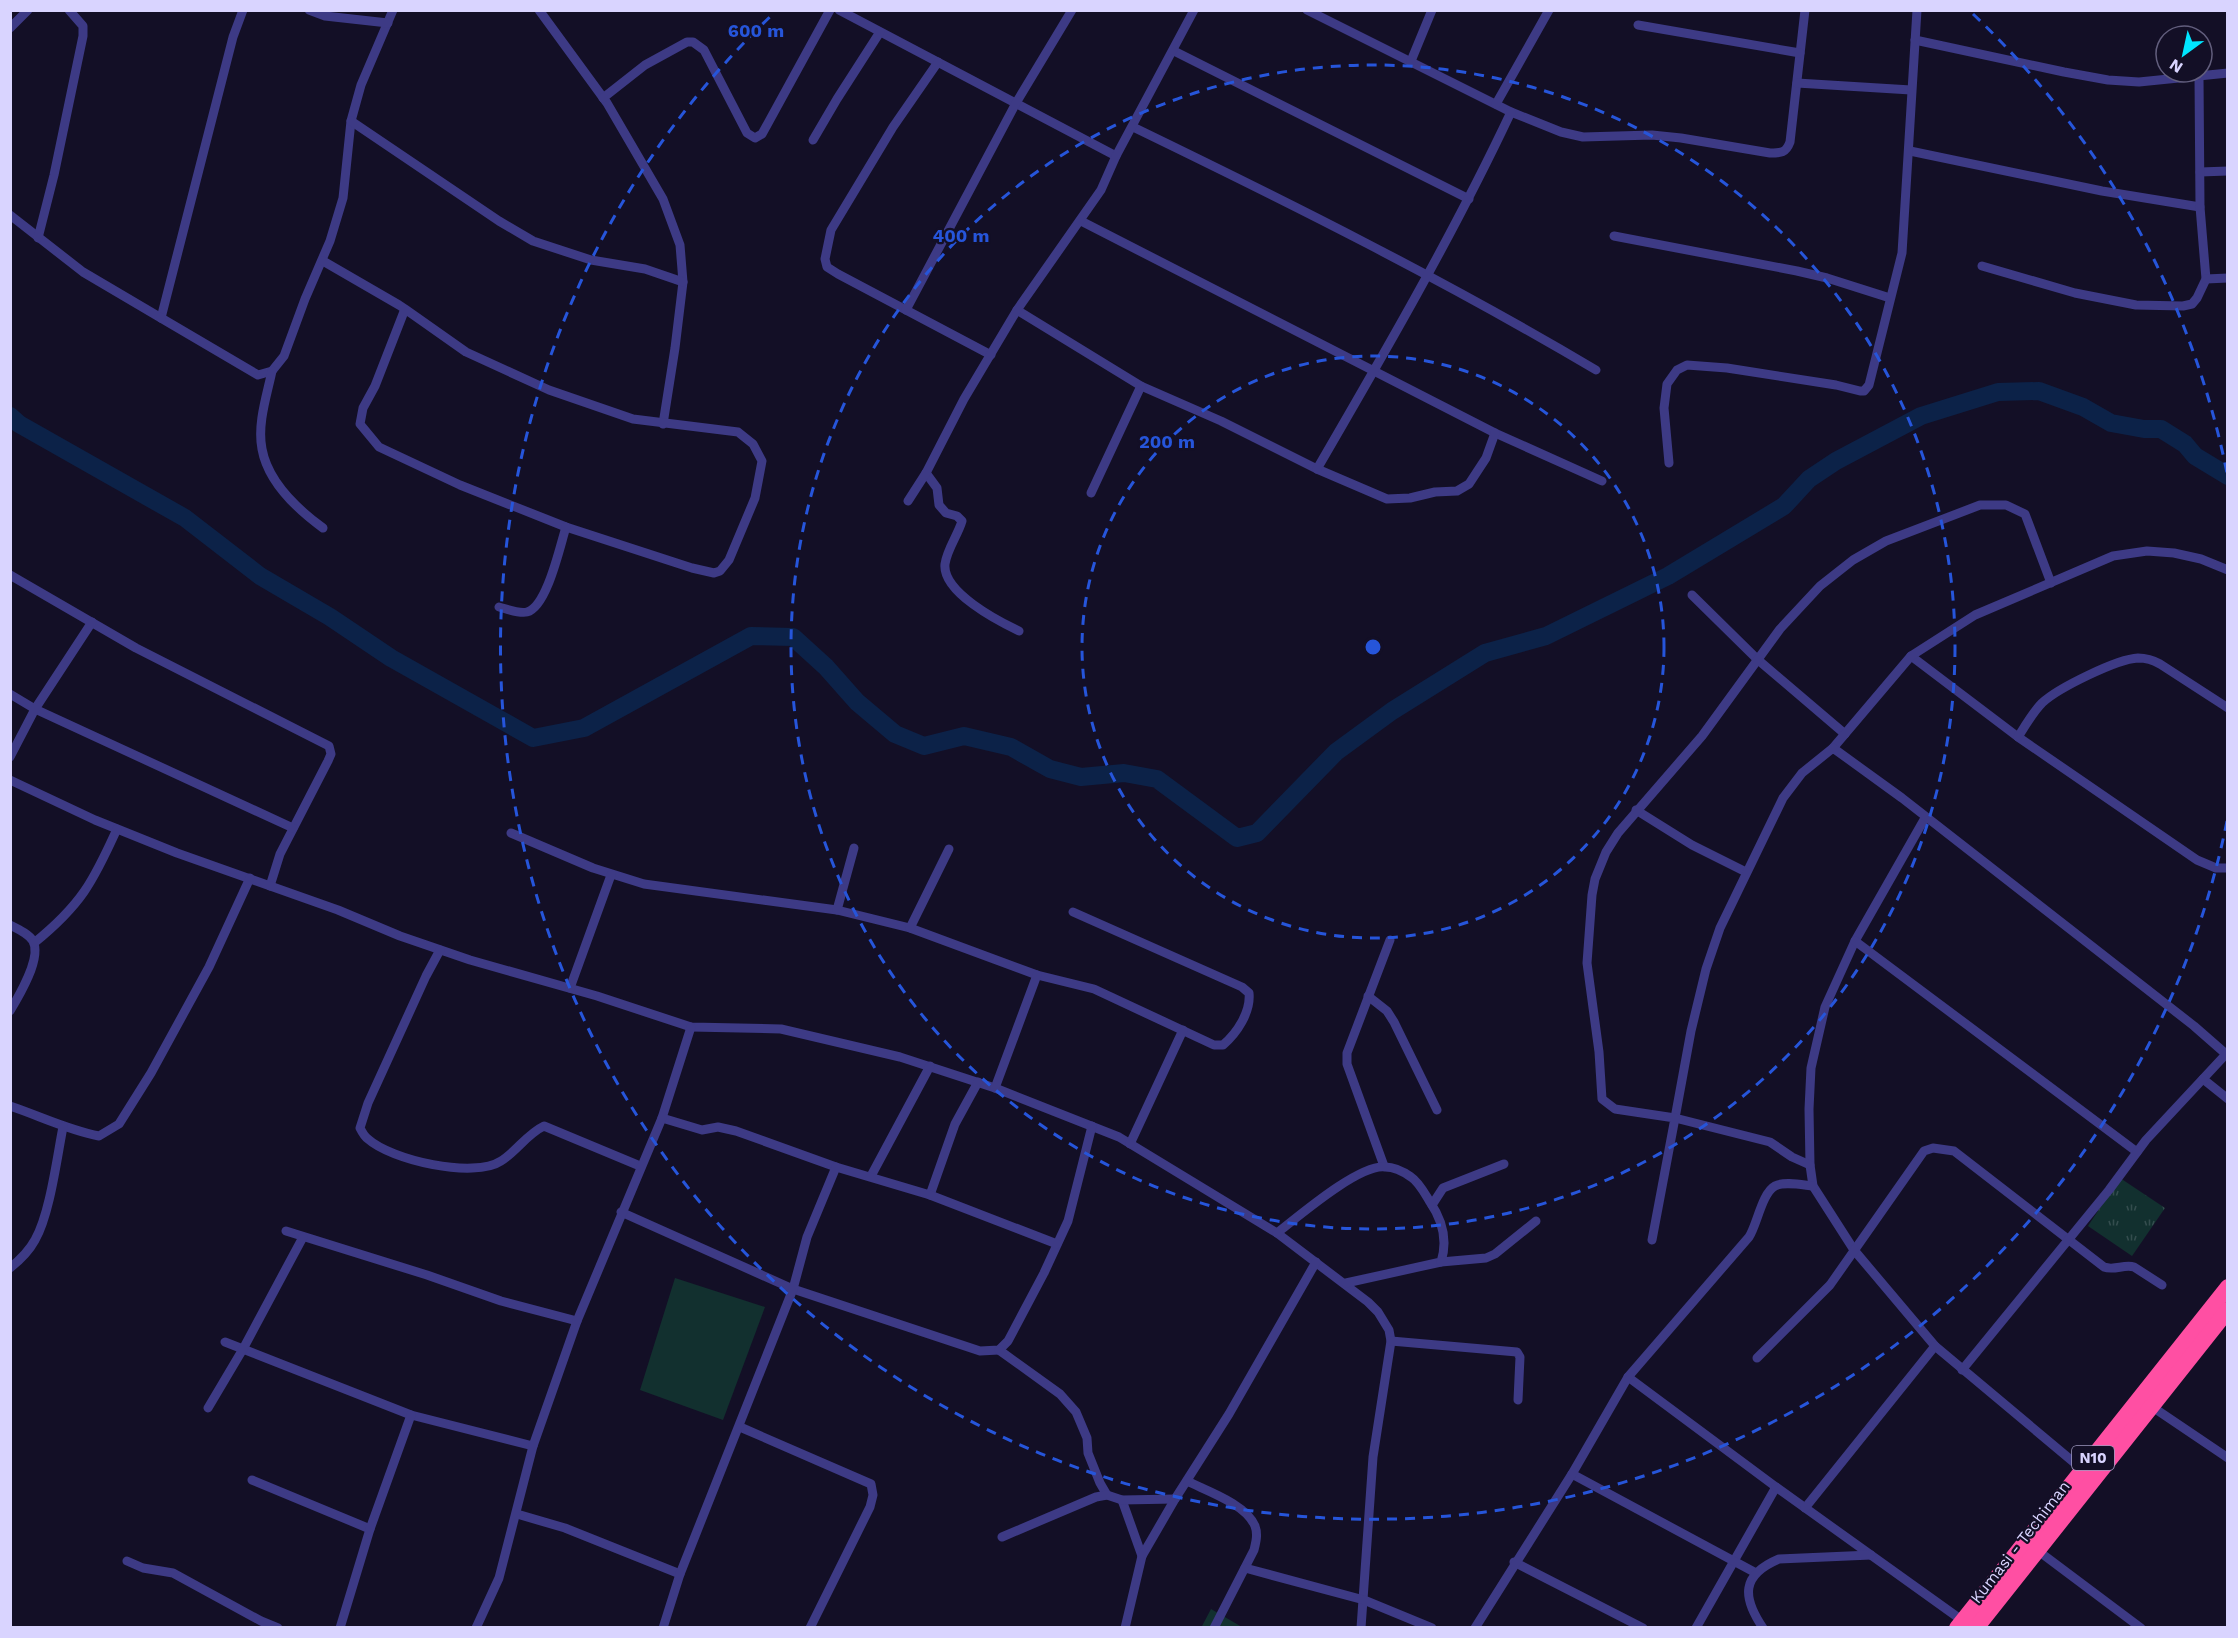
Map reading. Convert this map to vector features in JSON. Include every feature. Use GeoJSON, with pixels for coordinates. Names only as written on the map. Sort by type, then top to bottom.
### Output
{"type":"FeatureCollection","features":[{"type":"Feature","properties":{"kind":"highway","name":"N10"},"geometry":{"type":"LineString","coordinates":[[1965,1625],[2082,1470],[2228,1287]]}},
{"type":"Feature","properties":{"kind":"highway","name":"Kumasi - Techiman"},"geometry":{"type":"LineString","coordinates":[[1965,1625],[2037,1550],[2228,1310]]}},
{"type":"Feature","properties":{"kind":"street"},"geometry":{"type":"LineString","coordinates":[[10,28],[28,10]]}},
{"type":"Feature","properties":{"kind":"street"},"geometry":{"type":"LineString","coordinates":[[38,238],[54,175],[83,36],[83,26],[69,10]]}},
{"type":"Feature","properties":{"kind":"street"},"geometry":{"type":"LineString","coordinates":[[161,318],[233,37],[243,10]]}},
{"type":"Feature","properties":{"kind":"street"},"geometry":{"type":"LineString","coordinates":[[309,10],[326,16],[388,23]]}},
{"type":"Feature","properties":{"kind":"street"},"geometry":{"type":"LineString","coordinates":[[323,528],[305,515],[283,492],[270,470],[262,449],[265,403],[272,371],[284,356],[305,298],[323,261],[343,198],[351,121],[361,85],[393,10]]}},
{"type":"Feature","properties":{"kind":"street"},"geometry":{"type":"LineString","coordinates":[[539,10],[603,98],[663,199],[680,245],[683,282],[663,424]]}},
{"type":"Feature","properties":{"kind":"street"},"geometry":{"type":"LineString","coordinates":[[603,98],[645,65],[687,42],[693,42],[704,50],[747,133],[755,138],[758,137],[762,134],[830,10]]}},
{"type":"Feature","properties":{"kind":"street"},"geometry":{"type":"LineString","coordinates":[[839,10],[1116,156]]}},
{"type":"Feature","properties":{"kind":"street"},"geometry":{"type":"LineString","coordinates":[[906,310],[1016,103],[1072,10]]}},
{"type":"Feature","properties":{"kind":"street"},"geometry":{"type":"LineString","coordinates":[[908,501],[926,472],[964,399],[1017,310],[1101,190],[1116,156],[1194,10]]}},
{"type":"Feature","properties":{"kind":"street"},"geometry":{"type":"LineString","coordinates":[[1307,10],[1511,112],[1561,132],[1583,137],[1652,135],[1681,138],[1759,153],[1781,153],[1788,149],[1805,10]]}},
{"type":"Feature","properties":{"kind":"street"},"geometry":{"type":"LineString","coordinates":[[1411,61],[1432,10]]}},
{"type":"Feature","properties":{"kind":"street"},"geometry":{"type":"LineString","coordinates":[[1496,104],[1549,10]]}},
{"type":"Feature","properties":{"kind":"street"},"geometry":{"type":"LineString","coordinates":[[1669,463],[1664,408],[1667,384],[1677,370],[1687,365],[1727,368],[1864,391],[1869,385],[1902,253],[1917,10]]}},
{"type":"Feature","properties":{"kind":"street"},"geometry":{"type":"LineString","coordinates":[[1638,25],[1800,53]]}},
{"type":"Feature","properties":{"kind":"street"},"geometry":{"type":"LineString","coordinates":[[813,141],[880,32]]}},
{"type":"Feature","properties":{"kind":"street"},"geometry":{"type":"LineString","coordinates":[[1915,40],[2108,80],[2154,81]]}},
{"type":"Feature","properties":{"kind":"street"},"geometry":{"type":"LineString","coordinates":[[1174,51],[1469,199]]}},
{"type":"Feature","properties":{"kind":"street"},"geometry":{"type":"LineString","coordinates":[[938,62],[893,127],[831,230],[825,259],[827,267],[838,274],[991,354]]}},
{"type":"Feature","properties":{"kind":"street"},"geometry":{"type":"LineString","coordinates":[[1797,83],[1911,90]]}},
{"type":"Feature","properties":{"kind":"street"},"geometry":{"type":"LineString","coordinates":[[1982,266],[2075,293],[2136,305],[2192,304],[2206,279],[2200,207],[2199,84]]}},
{"type":"Feature","properties":{"kind":"street"},"geometry":{"type":"LineString","coordinates":[[1317,469],[1469,199],[1511,112]]}},
{"type":"Feature","properties":{"kind":"street"},"geometry":{"type":"LineString","coordinates":[[351,121],[533,242],[591,260],[645,269],[683,282]]}},
{"type":"Feature","properties":{"kind":"street"},"geometry":{"type":"LineString","coordinates":[[1133,127],[1308,212],[1427,274],[1596,370]]}},
{"type":"Feature","properties":{"kind":"street"},"geometry":{"type":"LineString","coordinates":[[1910,151],[2102,191],[2200,207]]}},
{"type":"Feature","properties":{"kind":"street"},"geometry":{"type":"LineString","coordinates":[[2200,172],[2228,171]]}},
{"type":"Feature","properties":{"kind":"street"},"geometry":{"type":"LineString","coordinates":[[10,215],[83,272],[258,375],[272,371]]}},
{"type":"Feature","properties":{"kind":"street"},"geometry":{"type":"LineString","coordinates":[[1081,220],[1495,433],[1602,482]]}},
{"type":"Feature","properties":{"kind":"street"},"geometry":{"type":"LineString","coordinates":[[1614,236],[1797,271],[1890,298]]}},
{"type":"Feature","properties":{"kind":"street"},"geometry":{"type":"LineString","coordinates":[[323,261],[405,309],[466,352],[549,390],[633,419],[738,432],[753,444],[762,461],[755,498],[729,560],[720,571],[714,573],[692,568],[566,527],[460,485],[379,447],[360,424],[363,408],[375,386],[405,309]]}},
{"type":"Feature","properties":{"kind":"street"},"geometry":{"type":"LineString","coordinates":[[2206,279],[2228,278]]}},
{"type":"Feature","properties":{"kind":"street"},"geometry":{"type":"LineString","coordinates":[[1017,310],[1141,386],[1221,421],[1317,469],[1387,499],[1457,491],[1469,484],[1486,458],[1495,433]]}},
{"type":"Feature","properties":{"kind":"street"},"geometry":{"type":"LineString","coordinates":[[1091,493],[1141,386]]}},
{"type":"Feature","properties":{"kind":"street"},"geometry":{"type":"LineString","coordinates":[[926,472],[937,488],[939,505],[946,513],[957,516],[962,521],[951,544],[945,566],[947,579],[996,621],[1019,631]]}},
{"type":"Feature","properties":{"kind":"street"},"geometry":{"type":"LineString","coordinates":[[1810,1165],[1792,1157],[1770,1142],[1675,1118],[1615,1109],[1602,1099],[1599,1052],[1587,963],[1592,895],[1595,879],[1606,852],[1636,810],[1702,736],[1756,659],[1802,603],[1853,560],[1886,541],[1980,505],[2006,505],[2025,514],[2051,583]]}},
{"type":"Feature","properties":{"kind":"street"},"geometry":{"type":"LineString","coordinates":[[499,607],[525,613],[535,609],[549,580],[566,527]]}},
{"type":"Feature","properties":{"kind":"street"},"geometry":{"type":"LineString","coordinates":[[1652,1240],[1688,1042],[1706,969],[1720,928],[1746,872],[1783,798],[1802,773],[1833,748],[1911,656],[1926,644],[1975,615],[2113,556],[2147,551],[2174,553],[2201,559],[2228,570]]}},
{"type":"Feature","properties":{"kind":"street"},"geometry":{"type":"LineString","coordinates":[[10,575],[136,648],[329,747],[331,754],[280,854],[270,886]]}},
{"type":"Feature","properties":{"kind":"street"},"geometry":{"type":"LineString","coordinates":[[1692,595],[1756,659],[1845,734]]}},
{"type":"Feature","properties":{"kind":"street"},"geometry":{"type":"LineString","coordinates":[[10,757],[35,709],[92,622]]}},
{"type":"Feature","properties":{"kind":"street"},"geometry":{"type":"LineString","coordinates":[[1911,656],[2018,737],[2197,860],[2216,868],[2228,868]]}},
{"type":"Feature","properties":{"kind":"street"},"geometry":{"type":"LineString","coordinates":[[2018,737],[2040,705],[2049,697],[2126,659],[2149,658],[2160,663],[2228,708]]}},
{"type":"Feature","properties":{"kind":"street"},"geometry":{"type":"LineString","coordinates":[[10,694],[35,709],[293,828]]}},
{"type":"Feature","properties":{"kind":"street"},"geometry":{"type":"LineString","coordinates":[[1833,748],[1902,798],[2227,1053],[2137,1152],[1962,1370]]}},
{"type":"Feature","properties":{"kind":"street"},"geometry":{"type":"LineString","coordinates":[[10,780],[36,794],[117,829],[440,950],[691,1027],[781,1029],[900,1057],[995,1088],[1092,1126],[1130,1144],[1277,1233],[1346,1283],[1378,1312],[1389,1330],[1391,1341],[1368,1504],[1361,1628]]}},
{"type":"Feature","properties":{"kind":"street"},"geometry":{"type":"LineString","coordinates":[[1636,810],[1692,845],[1746,872]]}},
{"type":"Feature","properties":{"kind":"street"},"geometry":{"type":"LineString","coordinates":[[1925,818],[1855,941],[1825,1007],[1811,1068],[1809,1109],[1810,1165],[1813,1186],[1854,1250],[1935,1346],[2082,1470]]}},
{"type":"Feature","properties":{"kind":"street"},"geometry":{"type":"LineString","coordinates":[[34,943],[62,921],[78,903],[96,876],[117,829]]}},
{"type":"Feature","properties":{"kind":"street"},"geometry":{"type":"LineString","coordinates":[[512,832],[611,875],[654,886],[837,910],[910,928],[1037,975],[1094,989],[1214,1045],[1223,1046],[1232,1037],[1243,1020],[1250,1001],[1249,993],[1242,987],[1072,912]]}},
{"type":"Feature","properties":{"kind":"street"},"geometry":{"type":"LineString","coordinates":[[837,910],[854,848]]}},
{"type":"Feature","properties":{"kind":"street"},"geometry":{"type":"LineString","coordinates":[[910,928],[949,849]]}},
{"type":"Feature","properties":{"kind":"street"},"geometry":{"type":"LineString","coordinates":[[570,988],[611,875]]}},
{"type":"Feature","properties":{"kind":"street"},"geometry":{"type":"LineString","coordinates":[[10,1106],[63,1127],[99,1136],[119,1124],[151,1073],[209,967],[250,878]]}},
{"type":"Feature","properties":{"kind":"street"},"geometry":{"type":"LineString","coordinates":[[10,925],[28,936],[34,943],[35,956],[29,975],[10,1011]]}},
{"type":"Feature","properties":{"kind":"street"},"geometry":{"type":"LineString","coordinates":[[1384,1166],[1347,1064],[1347,1053],[1390,940]]}},
{"type":"Feature","properties":{"kind":"street"},"geometry":{"type":"LineString","coordinates":[[1855,941],[2137,1152]]}},
{"type":"Feature","properties":{"kind":"street"},"geometry":{"type":"LineString","coordinates":[[440,950],[421,986],[368,1103],[360,1128],[366,1138],[377,1146],[432,1166],[474,1168],[500,1163],[536,1130],[544,1126],[640,1167]]}},
{"type":"Feature","properties":{"kind":"street"},"geometry":{"type":"LineString","coordinates":[[995,1088],[1037,975]]}},
{"type":"Feature","properties":{"kind":"street"},"geometry":{"type":"LineString","coordinates":[[1368,996],[1388,1011],[1437,1110]]}},
{"type":"Feature","properties":{"kind":"street"},"geometry":{"type":"LineString","coordinates":[[476,1628],[499,1578],[533,1446],[577,1322],[662,1118],[691,1027]]}},
{"type":"Feature","properties":{"kind":"street"},"geometry":{"type":"LineString","coordinates":[[1130,1144],[1183,1030]]}},
{"type":"Feature","properties":{"kind":"street"},"geometry":{"type":"LineString","coordinates":[[871,1176],[930,1066]]}},
{"type":"Feature","properties":{"kind":"street"},"geometry":{"type":"LineString","coordinates":[[2203,1079],[2228,1099]]}},
{"type":"Feature","properties":{"kind":"street"},"geometry":{"type":"LineString","coordinates":[[930,1195],[955,1124],[978,1082]]}},
{"type":"Feature","properties":{"kind":"street"},"geometry":{"type":"LineString","coordinates":[[662,1118],[702,1130],[725,1128],[836,1167],[930,1195],[1058,1244]]}},
{"type":"Feature","properties":{"kind":"street"},"geometry":{"type":"LineString","coordinates":[[621,1212],[793,1289],[980,1352],[999,1350],[1008,1341],[1058,1244],[1070,1212],[1092,1126]]}},
{"type":"Feature","properties":{"kind":"street"},"geometry":{"type":"LineString","coordinates":[[10,1268],[21,1259],[35,1240],[44,1215],[63,1127]]}},
{"type":"Feature","properties":{"kind":"street"},"geometry":{"type":"LineString","coordinates":[[1757,1358],[1830,1285],[1924,1151],[1933,1148],[1953,1151],[2104,1267],[2112,1269],[2129,1265],[2162,1285]]}},
{"type":"Feature","properties":{"kind":"street"},"geometry":{"type":"LineString","coordinates":[[1432,1205],[1443,1188],[1504,1164]]}},
{"type":"Feature","properties":{"kind":"street"},"geometry":{"type":"LineString","coordinates":[[1277,1233],[1347,1181],[1384,1166],[1406,1173],[1414,1179],[1432,1205],[1446,1243],[1441,1262]]}},
{"type":"Feature","properties":{"kind":"street"},"geometry":{"type":"LineString","coordinates":[[663,1628],[680,1574],[793,1289],[807,1237],[836,1167]]}},
{"type":"Feature","properties":{"kind":"street"},"geometry":{"type":"LineString","coordinates":[[1475,1628],[1572,1474],[1628,1377],[1749,1237],[1768,1192],[1774,1186],[1781,1185],[1813,1186]]}},
{"type":"Feature","properties":{"kind":"street"},"geometry":{"type":"LineString","coordinates":[[1346,1283],[1441,1262],[1486,1258],[1495,1254],[1536,1221]]}},
{"type":"Feature","properties":{"kind":"street"},"geometry":{"type":"LineString","coordinates":[[286,1231],[427,1275],[501,1301],[577,1322]]}},
{"type":"Feature","properties":{"kind":"street"},"geometry":{"type":"LineString","coordinates":[[208,1408],[243,1349],[303,1237]]}},
{"type":"Feature","properties":{"kind":"street"},"geometry":{"type":"LineString","coordinates":[[1125,1628],[1142,1556],[1174,1499],[1229,1414],[1317,1262]]}},
{"type":"Feature","properties":{"kind":"street"},"geometry":{"type":"LineString","coordinates":[[1391,1341],[1517,1352],[1520,1357],[1518,1400]]}},
{"type":"Feature","properties":{"kind":"street"},"geometry":{"type":"LineString","coordinates":[[225,1342],[411,1414],[533,1446]]}},
{"type":"Feature","properties":{"kind":"street"},"geometry":{"type":"LineString","coordinates":[[1805,1508],[1935,1346]]}},
{"type":"Feature","properties":{"kind":"street"},"geometry":{"type":"LineString","coordinates":[[999,1350],[1060,1394],[1076,1412],[1087,1438],[1088,1453],[1100,1484],[1107,1495]]}},
{"type":"Feature","properties":{"kind":"street"},"geometry":{"type":"LineString","coordinates":[[1628,1377],[1965,1625]]}},
{"type":"Feature","properties":{"kind":"street"},"geometry":{"type":"LineString","coordinates":[[2151,1406],[2228,1458]]}},
{"type":"Feature","properties":{"kind":"street"},"geometry":{"type":"LineString","coordinates":[[340,1628],[370,1529],[411,1414]]}},
{"type":"Feature","properties":{"kind":"street"},"geometry":{"type":"LineString","coordinates":[[740,1426],[871,1484],[873,1495],[870,1508],[810,1628]]}},
{"type":"Feature","properties":{"kind":"street"},"geometry":{"type":"LineString","coordinates":[[1572,1474],[1756,1573]]}},
{"type":"Feature","properties":{"kind":"street"},"geometry":{"type":"LineString","coordinates":[[252,1480],[370,1529]]}},
{"type":"Feature","properties":{"kind":"street"},"geometry":{"type":"LineString","coordinates":[[1187,1481],[1239,1507],[1251,1519],[1257,1536],[1254,1550],[1214,1628]]}},
{"type":"Feature","properties":{"kind":"street"},"geometry":{"type":"LineString","coordinates":[[1696,1628],[1776,1487]]}},
{"type":"Feature","properties":{"kind":"street"},"geometry":{"type":"LineString","coordinates":[[1002,1537],[1096,1497],[1107,1495],[1122,1500],[1174,1499]]}},
{"type":"Feature","properties":{"kind":"street"},"geometry":{"type":"LineString","coordinates":[[1122,1500],[1142,1556]]}},
{"type":"Feature","properties":{"kind":"street"},"geometry":{"type":"LineString","coordinates":[[517,1514],[565,1528],[680,1574]]}},
{"type":"Feature","properties":{"kind":"street"},"geometry":{"type":"LineString","coordinates":[[2037,1550],[2141,1628]]}},
{"type":"Feature","properties":{"kind":"street"},"geometry":{"type":"LineString","coordinates":[[1763,1628],[1752,1611],[1747,1595],[1756,1573],[1765,1565],[1779,1559],[1871,1555]]}},
{"type":"Feature","properties":{"kind":"street"},"geometry":{"type":"LineString","coordinates":[[127,1560],[144,1568],[173,1573],[260,1624],[278,1628]]}},
{"type":"Feature","properties":{"kind":"street"},"geometry":{"type":"LineString","coordinates":[[1514,1563],[1643,1628]]}},
{"type":"Feature","properties":{"kind":"street"},"geometry":{"type":"LineString","coordinates":[[1245,1568],[1364,1600],[1432,1628]]}},
{"type":"Feature","properties":{"kind":"green space"},"geometry":{"type":"Polygon","coordinates":[[[2120,1178],[2165,1208],[2132,1256],[2088,1226],[2120,1178]]]}},
{"type":"Feature","properties":{"kind":"green space"},"geometry":{"type":"Polygon","coordinates":[[[675,1278],[765,1307],[723,1420],[640,1390],[675,1278]]]}},
{"type":"Feature","properties":{"kind":"green space"},"geometry":{"type":"Polygon","coordinates":[[[1211,1609],[1242,1627],[1201,1628],[1211,1609]]]}},
{"type":"Feature","properties":{"kind":"waterway"},"geometry":{"type":"LineString","coordinates":[[10,416],[19,424],[185,518],[260,576],[330,617],[391,658],[533,738],[584,728],[751,636],[793,637],[826,667],[857,702],[895,734],[924,746],[964,736],[1011,747],[1050,769],[1081,777],[1124,773],[1157,779],[1237,838],[1257,833],[1336,752],[1392,711],[1485,653],[1546,636],[1668,576],[1784,506],[1809,479],[1836,461],[1921,416],[1998,392],[2039,391],[2083,407],[2111,423],[2144,429],[2161,429],[2185,444],[2195,456],[2228,476]]}}]}
